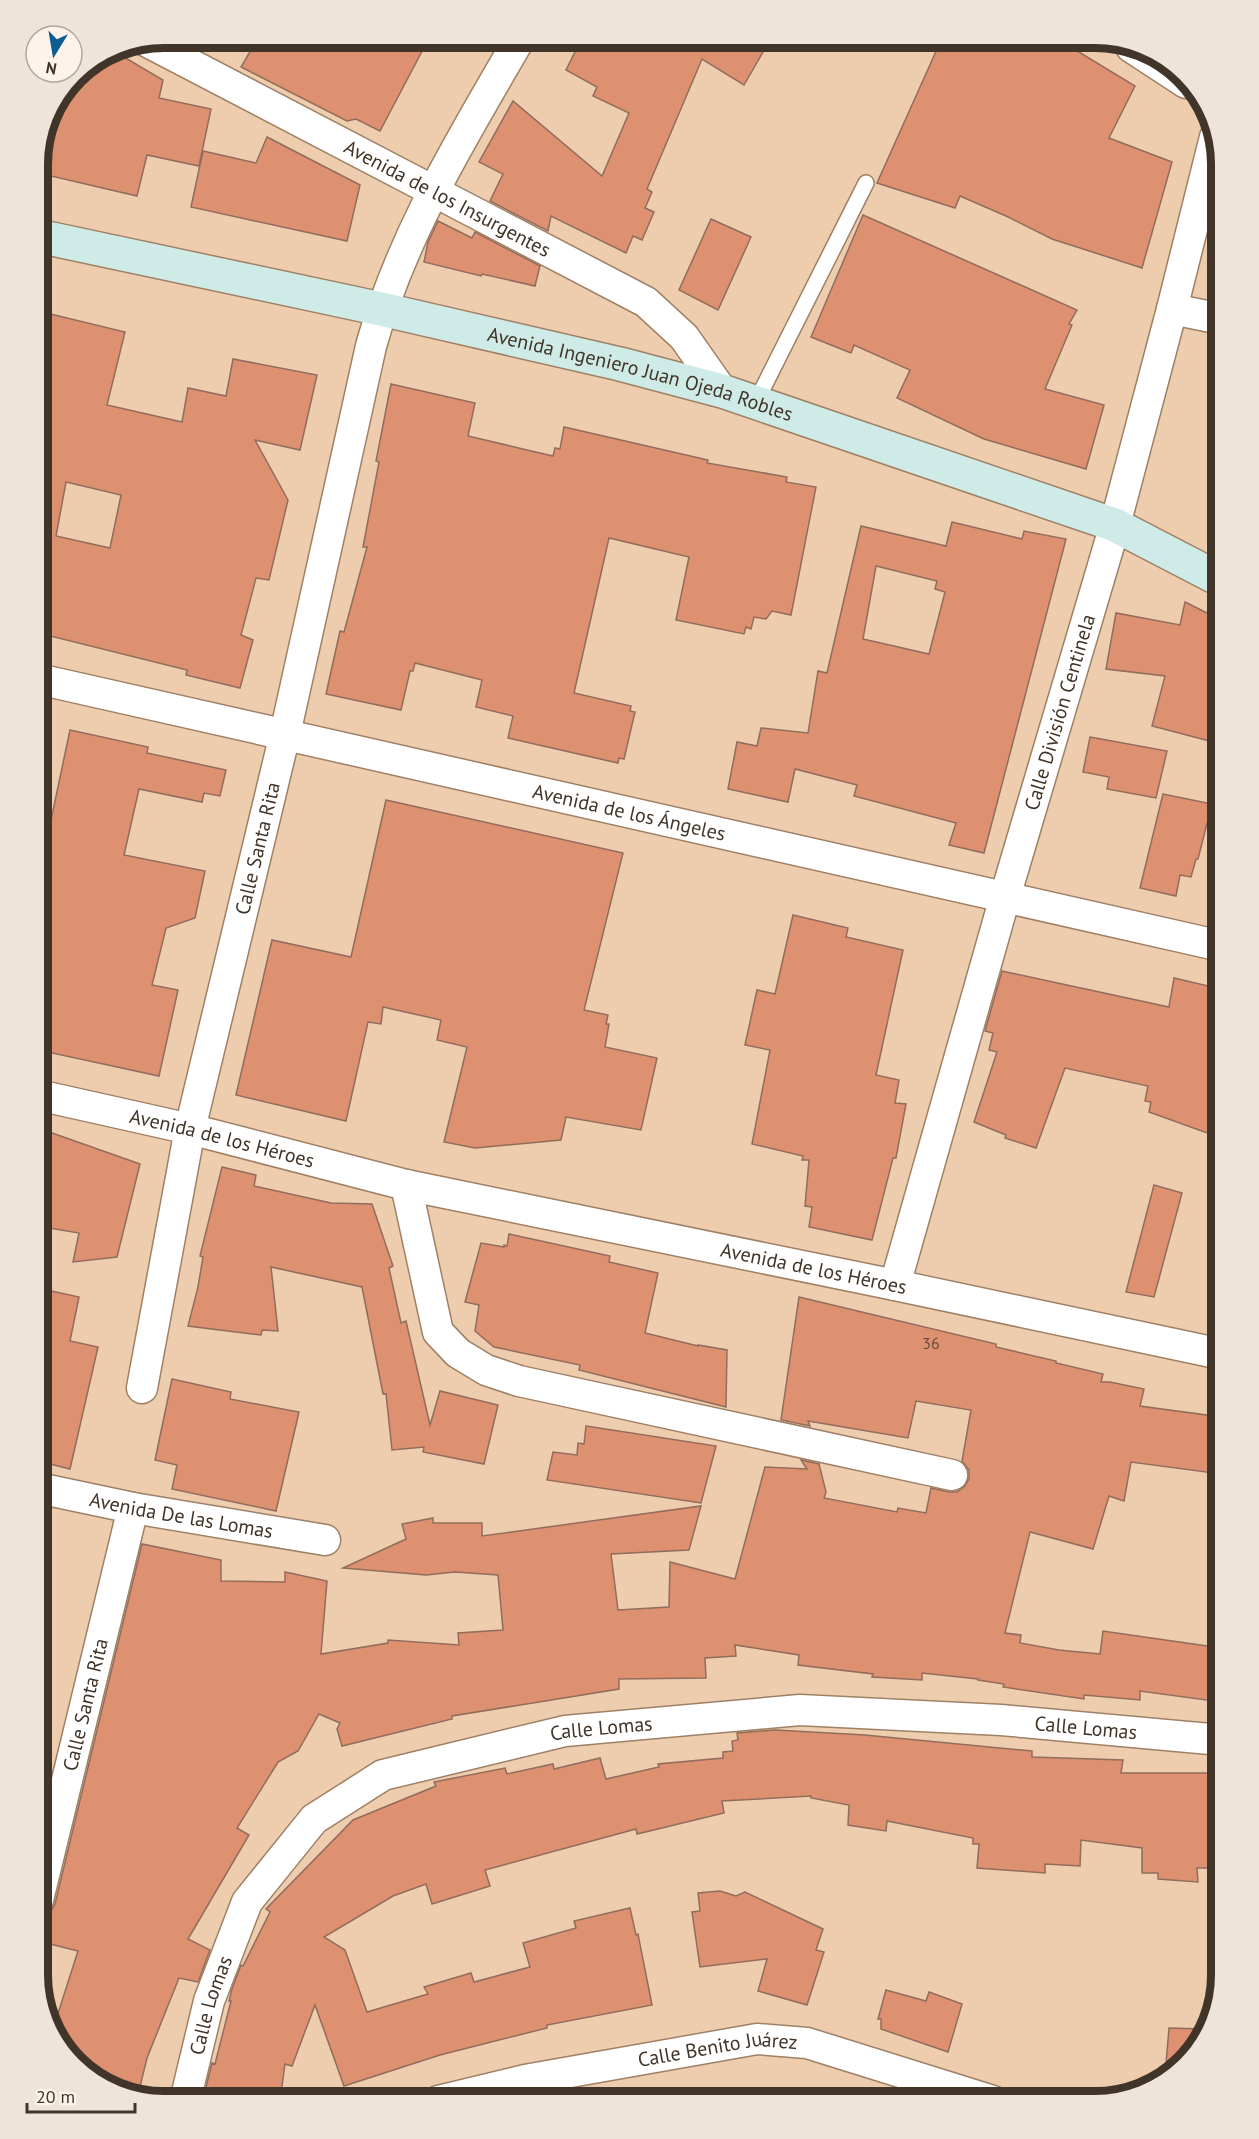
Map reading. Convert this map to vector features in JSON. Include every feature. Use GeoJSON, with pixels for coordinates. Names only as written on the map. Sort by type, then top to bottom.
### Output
{"type":"FeatureCollection","features":[{"type":"Feature","properties":{"kind":"main road","name":"Avenida Ingeniero Juan Ojeda Robles"},"geometry":{"type":"LineString","coordinates":[[48,238],[381,309],[620,364],[722,391],[1115,525],[1211,575]]}},
{"type":"Feature","properties":{"kind":"street","name":"Avenida de los Insurgentes"},"geometry":{"type":"LineString","coordinates":[[160,48],[646,302],[684,337],[722,391]]}},
{"type":"Feature","properties":{"kind":"street","name":"Calle Santa Rita"},"geometry":{"type":"LineString","coordinates":[[142,1388],[190,1129],[285,734],[381,309],[401,258],[432,192],[514,48]]}},
{"type":"Feature","properties":{"kind":"street","name":"Calle División Centinela"},"geometry":{"type":"LineString","coordinates":[[895,1285],[1005,897],[1115,525],[1211,154]]}},
{"type":"Feature","properties":{"kind":"street"},"geometry":{"type":"LineString","coordinates":[[1172,309],[1211,317]]}},
{"type":"Feature","properties":{"kind":"street","name":"Avenida de los Ángeles"},"geometry":{"type":"LineString","coordinates":[[48,681],[1211,944]]}},
{"type":"Feature","properties":{"kind":"street","name":"Avenida de los Héroes"},"geometry":{"type":"LineString","coordinates":[[48,1097],[190,1129],[406,1185],[1211,1352]]}},
{"type":"Feature","properties":{"kind":"street"},"geometry":{"type":"LineString","coordinates":[[406,1185],[438,1332],[458,1353],[486,1370],[519,1381],[952,1475]]}},
{"type":"Feature","properties":{"kind":"street","name":"Avenida De las Lomas"},"geometry":{"type":"LineString","coordinates":[[48,1490],[133,1508],[325,1540]]}},
{"type":"Feature","properties":{"kind":"street","name":"Calle Santa Rita"},"geometry":{"type":"LineString","coordinates":[[48,1859],[133,1508]]}},
{"type":"Feature","properties":{"kind":"street","name":"Calle Lomas"},"geometry":{"type":"LineString","coordinates":[[187,2091],[209,2001],[247,1902],[314,1819],[383,1775],[565,1731],[800,1710],[1001,1720],[1211,1739]]}},
{"type":"Feature","properties":{"kind":"street","name":"Calle Benito Juárez"},"geometry":{"type":"LineString","coordinates":[[479,2091],[525,2080],[758,2039],[807,2043],[958,2091]]}},
{"type":"Feature","properties":{"kind":"lane"},"geometry":{"type":"LineString","coordinates":[[756,402],[866,183]]}},
{"type":"Feature","properties":{"kind":"building"},"geometry":{"type":"Polygon","coordinates":[[[252,48],[424,48],[380,131],[356,119],[347,121],[241,67],[252,48]]]}},
{"type":"Feature","properties":{"kind":"building"},"geometry":{"type":"Polygon","coordinates":[[[577,48],[765,48],[744,85],[702,59],[647,189],[652,192],[645,208],[654,212],[642,240],[633,236],[626,253],[551,216],[548,231],[490,201],[503,174],[479,162],[513,101],[602,176],[629,113],[593,96],[597,87],[566,70],[577,48]]]}},
{"type":"Feature","properties":{"kind":"building"},"geometry":{"type":"Polygon","coordinates":[[[938,48],[1072,48],[1135,86],[1109,138],[1172,162],[1142,268],[1052,239],[960,196],[955,208],[877,183],[938,48]]]}},
{"type":"Feature","properties":{"kind":"building"},"geometry":{"type":"Polygon","coordinates":[[[122,56],[163,80],[159,98],[211,109],[199,166],[147,155],[137,196],[48,175],[52,134],[68,100],[88,77],[122,56]]]}},
{"type":"Feature","properties":{"kind":"building"},"geometry":{"type":"Polygon","coordinates":[[[267,137],[360,185],[347,241],[191,207],[203,151],[256,163],[267,137]]]}},
{"type":"Feature","properties":{"kind":"building"},"geometry":{"type":"Polygon","coordinates":[[[863,215],[1077,310],[1069,324],[1072,325],[1045,389],[1104,405],[1086,469],[984,439],[897,398],[910,370],[854,345],[851,353],[811,337],[863,215]]]}},
{"type":"Feature","properties":{"kind":"building"},"geometry":{"type":"Polygon","coordinates":[[[711,219],[751,237],[718,310],[679,290],[711,219]]]}},
{"type":"Feature","properties":{"kind":"building"},"geometry":{"type":"Polygon","coordinates":[[[438,221],[472,238],[475,232],[540,266],[535,286],[424,262],[428,242],[438,221]]]}},
{"type":"Feature","properties":{"kind":"building"},"geometry":{"type":"Polygon","coordinates":[[[48,313],[125,332],[107,405],[182,422],[188,388],[226,396],[233,359],[317,375],[300,450],[255,440],[288,500],[269,580],[256,578],[241,635],[253,640],[240,688],[186,675],[187,670],[48,635],[48,313]],[[66,482],[56,536],[110,548],[121,495],[66,482]]]}},
{"type":"Feature","properties":{"kind":"building"},"geometry":{"type":"Polygon","coordinates":[[[391,384],[475,403],[468,436],[553,456],[555,448],[560,449],[564,427],[708,460],[707,463],[787,477],[786,482],[816,487],[791,615],[772,611],[766,619],[754,617],[751,629],[746,627],[744,634],[676,620],[689,557],[609,538],[574,693],[631,706],[630,711],[635,712],[624,759],[619,758],[618,763],[508,738],[513,716],[476,707],[482,680],[415,663],[413,671],[410,671],[401,710],[326,694],[340,631],[344,632],[367,547],[363,547],[391,384]]]}},
{"type":"Feature","properties":{"kind":"building"},"geometry":{"type":"Polygon","coordinates":[[[952,522],[1022,539],[1024,531],[1066,539],[984,853],[949,845],[956,823],[854,796],[857,785],[795,769],[788,802],[728,789],[737,742],[757,746],[761,728],[808,733],[818,671],[827,673],[861,526],[946,546],[952,522]],[[876,566],[863,639],[929,654],[945,592],[935,589],[937,581],[876,566]]]}},
{"type":"Feature","properties":{"kind":"building"},"geometry":{"type":"Polygon","coordinates":[[[1185,602],[1211,615],[1211,741],[1152,726],[1165,676],[1106,669],[1116,613],[1180,625],[1185,602]]]}},
{"type":"Feature","properties":{"kind":"building"},"geometry":{"type":"Polygon","coordinates":[[[70,730],[148,747],[147,753],[226,770],[220,796],[204,793],[202,802],[139,789],[124,855],[205,871],[195,918],[166,928],[152,985],[178,990],[159,1076],[48,1052],[48,834],[70,730]]]}},
{"type":"Feature","properties":{"kind":"building"},"geometry":{"type":"Polygon","coordinates":[[[1090,737],[1167,751],[1156,798],[1107,789],[1109,777],[1083,772],[1090,737]]]}},
{"type":"Feature","properties":{"kind":"building"},"geometry":{"type":"Polygon","coordinates":[[[1163,794],[1211,804],[1198,859],[1196,859],[1191,877],[1180,875],[1176,896],[1140,888],[1163,794]]]}},
{"type":"Feature","properties":{"kind":"building"},"geometry":{"type":"Polygon","coordinates":[[[386,800],[623,853],[584,1010],[608,1015],[606,1024],[609,1024],[605,1047],[657,1058],[641,1130],[566,1117],[561,1140],[475,1148],[444,1142],[467,1047],[437,1040],[441,1020],[383,1007],[381,1024],[368,1022],[346,1121],[236,1095],[272,940],[351,957],[386,800]]]}},
{"type":"Feature","properties":{"kind":"building"},"geometry":{"type":"Polygon","coordinates":[[[793,915],[848,928],[846,937],[903,950],[876,1075],[899,1080],[895,1103],[906,1104],[896,1158],[893,1158],[872,1240],[809,1227],[812,1207],[805,1206],[809,1160],[802,1160],[803,1156],[752,1144],[770,1050],[745,1045],[757,990],[775,994],[793,915]]]}},
{"type":"Feature","properties":{"kind":"building"},"geometry":{"type":"Polygon","coordinates":[[[1002,971],[1169,1007],[1174,978],[1211,987],[1211,1134],[1149,1112],[1151,1102],[1145,1101],[1148,1086],[1065,1068],[1036,1148],[1005,1138],[1006,1135],[974,1122],[997,1052],[989,1050],[993,1033],[985,1031],[1002,971]]]}},
{"type":"Feature","properties":{"kind":"building"},"geometry":{"type":"Polygon","coordinates":[[[48,1132],[140,1164],[117,1257],[73,1262],[79,1233],[48,1228],[48,1132]]]}},
{"type":"Feature","properties":{"kind":"building"},"geometry":{"type":"Polygon","coordinates":[[[222,1167],[256,1175],[254,1186],[331,1203],[372,1204],[393,1266],[389,1268],[401,1323],[406,1321],[430,1425],[440,1391],[498,1405],[484,1464],[423,1452],[424,1447],[392,1450],[386,1394],[383,1394],[362,1287],[271,1267],[278,1331],[262,1330],[261,1335],[188,1326],[198,1287],[203,1257],[200,1256],[222,1167]]]}},
{"type":"Feature","properties":{"kind":"building"},"geometry":{"type":"Polygon","coordinates":[[[1154,1185],[1182,1193],[1154,1297],[1126,1292],[1154,1185]]]}},
{"type":"Feature","properties":{"kind":"building"},"geometry":{"type":"Polygon","coordinates":[[[509,1234],[610,1256],[609,1262],[658,1273],[645,1333],[698,1346],[727,1350],[726,1407],[579,1370],[580,1365],[494,1347],[475,1331],[479,1305],[465,1302],[481,1243],[504,1247],[504,1245],[507,1246],[509,1234]]]}},
{"type":"Feature","properties":{"kind":"building"},"geometry":{"type":"Polygon","coordinates":[[[48,1290],[79,1297],[70,1341],[98,1347],[70,1469],[48,1464],[48,1290]]]}},
{"type":"Feature","properties":{"kind":"building"},"geometry":{"type":"Polygon","coordinates":[[[799,1297],[996,1344],[996,1347],[1103,1374],[1101,1382],[1144,1389],[1140,1406],[1211,1416],[1211,1473],[1131,1462],[1124,1501],[1109,1496],[1093,1549],[1030,1532],[1005,1633],[1021,1635],[1020,1643],[1100,1654],[1103,1631],[1211,1647],[1211,1701],[1140,1691],[1140,1700],[1084,1695],[1084,1699],[1003,1687],[1004,1684],[978,1679],[922,1673],[922,1680],[872,1677],[873,1674],[798,1665],[799,1655],[735,1645],[736,1656],[705,1658],[706,1678],[619,1679],[619,1689],[452,1716],[452,1719],[342,1746],[337,1729],[340,1723],[319,1714],[298,1751],[278,1762],[237,1828],[249,1835],[188,1939],[210,1950],[198,1982],[179,1978],[147,2058],[140,2088],[113,2079],[88,2062],[77,2051],[57,2018],[78,1951],[48,1944],[48,1913],[55,1904],[142,1544],[221,1560],[221,1581],[285,1582],[285,1572],[327,1581],[321,1654],[388,1643],[388,1640],[459,1645],[458,1633],[503,1630],[498,1575],[455,1572],[426,1575],[343,1568],[406,1539],[402,1524],[433,1518],[433,1523],[482,1523],[482,1536],[701,1506],[689,1550],[611,1554],[618,1610],[669,1607],[670,1562],[735,1579],[765,1467],[807,1469],[801,1460],[819,1464],[826,1492],[824,1498],[897,1512],[898,1508],[926,1513],[931,1488],[957,1492],[969,1479],[969,1470],[962,1461],[971,1410],[916,1401],[908,1438],[808,1421],[810,1426],[781,1420],[799,1297]]]}},
{"type":"Feature","properties":{"kind":"building"},"geometry":{"type":"Polygon","coordinates":[[[172,1379],[231,1392],[230,1399],[299,1412],[276,1511],[172,1489],[177,1465],[155,1460],[172,1379]]]}},
{"type":"Feature","properties":{"kind":"building"},"geometry":{"type":"Polygon","coordinates":[[[586,1426],[716,1446],[701,1503],[547,1480],[553,1452],[577,1455],[578,1443],[584,1444],[586,1426]]]}},
{"type":"Feature","properties":{"kind":"building"},"geometry":{"type":"Polygon","coordinates":[[[775,1730],[865,1735],[1032,1751],[1032,1757],[1123,1760],[1121,1773],[1211,1773],[1211,1868],[1197,1868],[1198,1882],[1158,1879],[1158,1873],[1142,1873],[1142,1848],[1081,1840],[1080,1866],[1045,1864],[1045,1873],[977,1868],[979,1844],[973,1844],[973,1838],[887,1821],[886,1831],[848,1825],[849,1805],[811,1798],[811,1796],[722,1801],[724,1813],[637,1834],[636,1829],[485,1870],[490,1886],[432,1904],[426,1884],[393,1896],[324,1937],[345,1950],[367,2012],[428,1994],[424,1987],[471,1973],[474,1982],[530,1967],[523,1943],[576,1928],[574,1921],[630,1908],[636,1935],[638,1934],[652,2005],[547,2025],[547,2028],[440,2055],[344,2086],[315,2005],[292,2066],[285,2064],[281,2091],[205,2091],[212,2063],[215,2064],[232,1989],[241,1965],[243,1966],[270,1912],[266,1909],[353,1820],[436,1786],[434,1782],[505,1768],[507,1774],[553,1764],[554,1769],[600,1758],[606,1779],[659,1767],[658,1764],[723,1758],[723,1752],[733,1751],[732,1741],[738,1740],[737,1733],[775,1730]]]}},
{"type":"Feature","properties":{"kind":"building"},"geometry":{"type":"Polygon","coordinates":[[[720,1891],[736,1896],[745,1892],[823,1929],[816,1950],[824,1952],[807,2005],[758,1991],[767,1959],[700,1967],[692,1912],[700,1911],[698,1893],[720,1891]]]}},
{"type":"Feature","properties":{"kind":"building"},"geometry":{"type":"Polygon","coordinates":[[[886,1990],[926,2001],[929,1992],[962,2004],[948,2052],[881,2029],[881,2019],[878,2019],[886,1990]]]}},
{"type":"Feature","properties":{"kind":"building"},"geometry":{"type":"Polygon","coordinates":[[[1169,2028],[1197,2029],[1182,2051],[1166,2066],[1169,2028]]]}}]}
